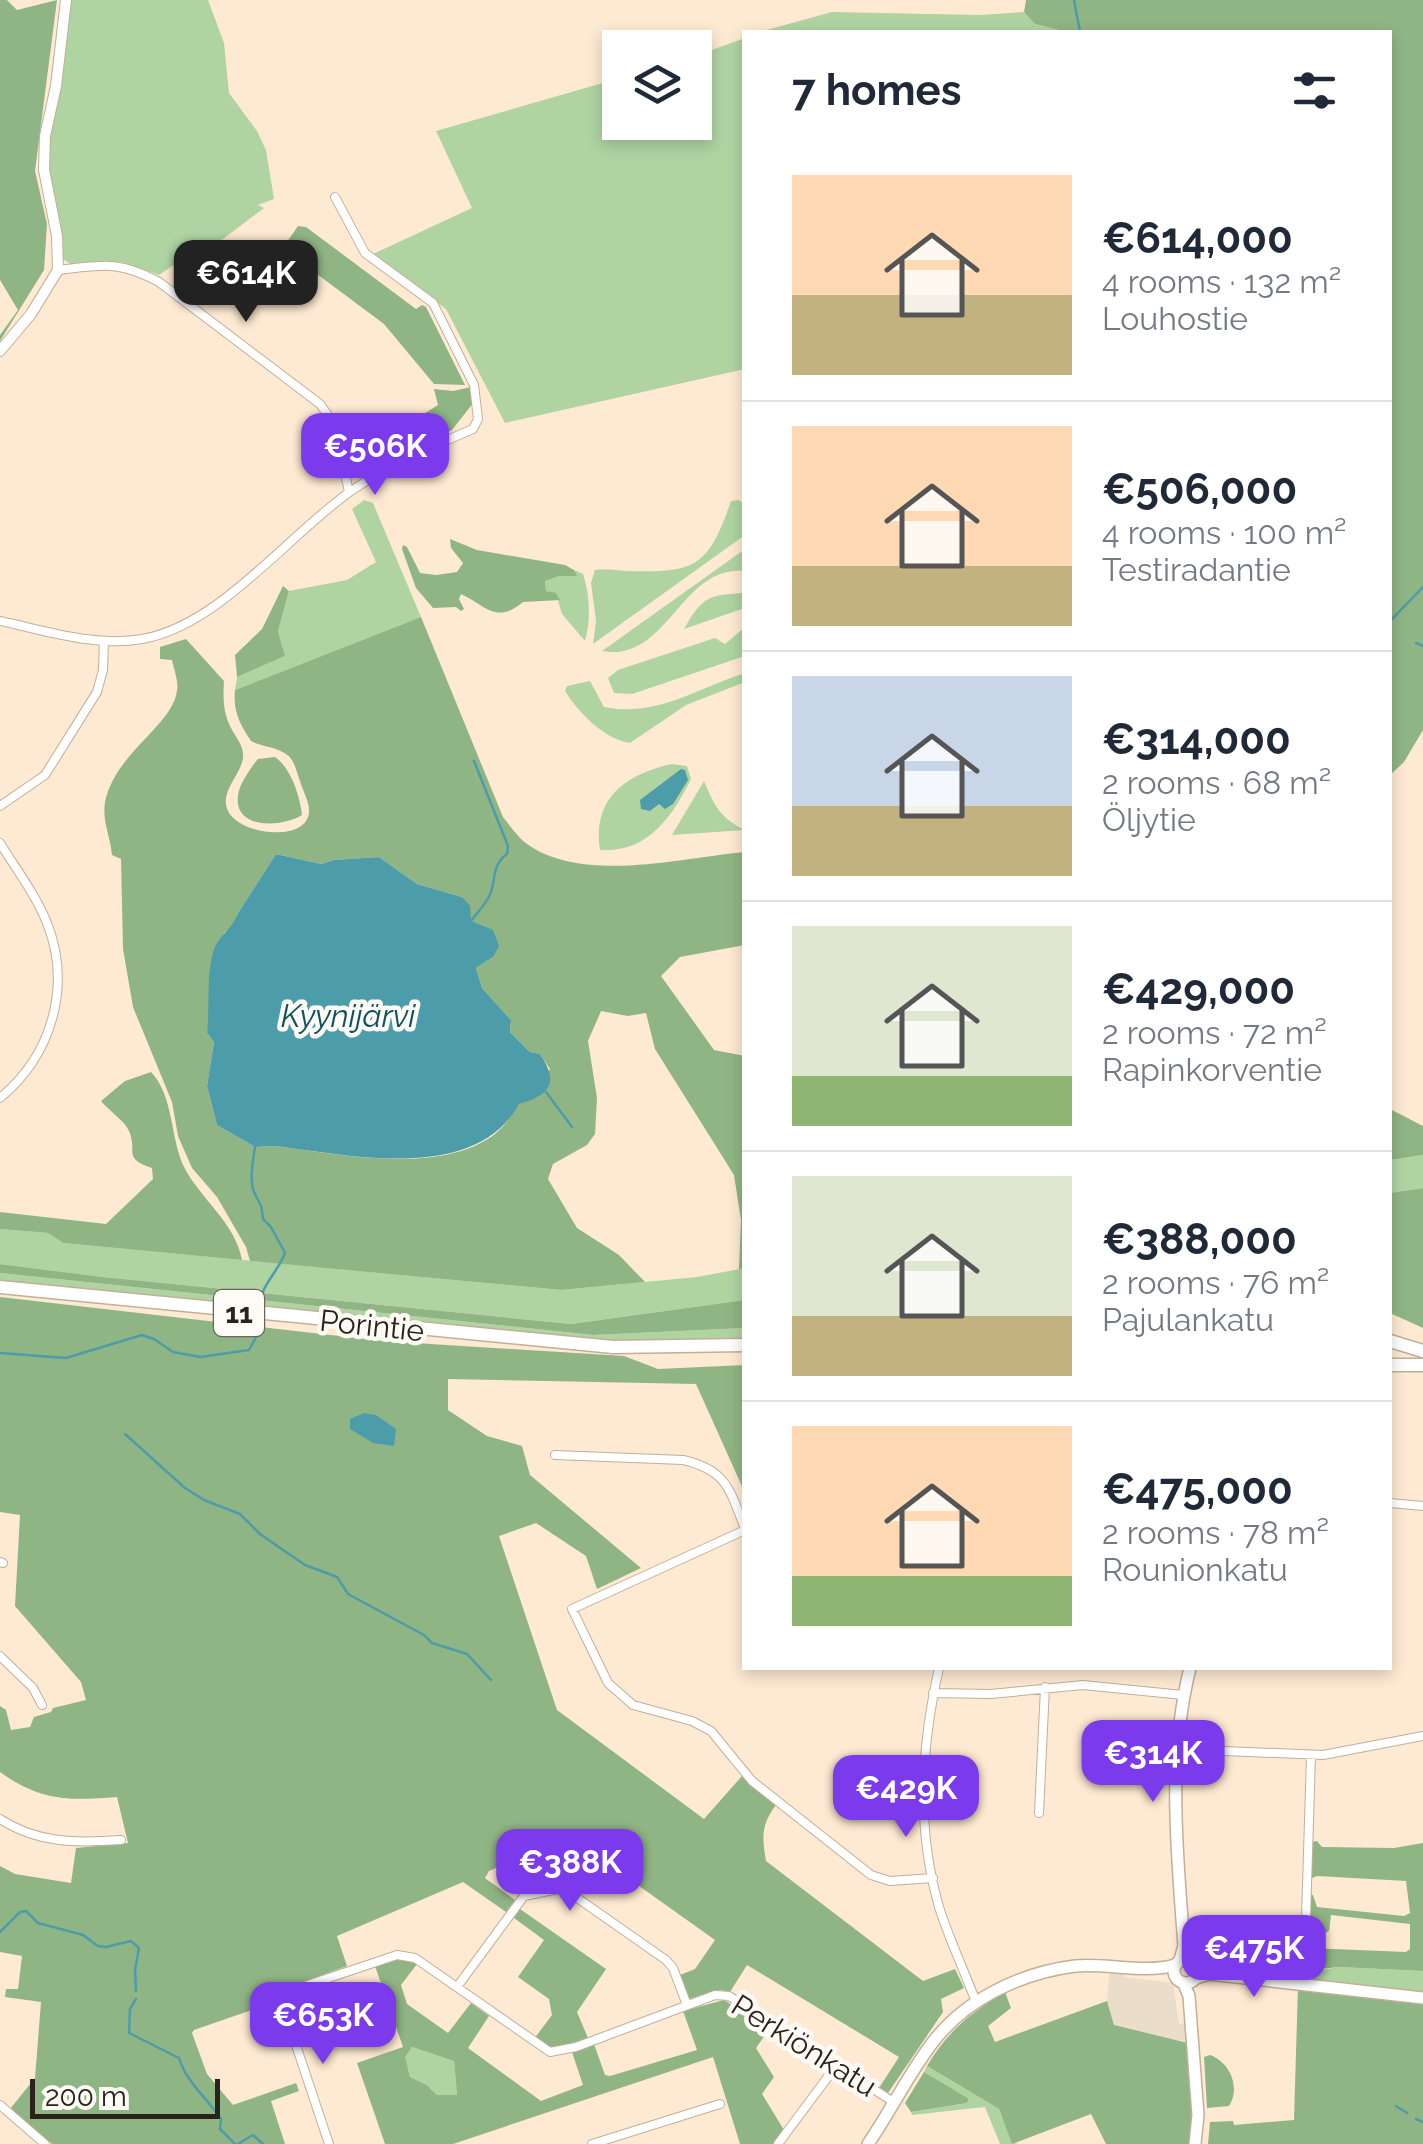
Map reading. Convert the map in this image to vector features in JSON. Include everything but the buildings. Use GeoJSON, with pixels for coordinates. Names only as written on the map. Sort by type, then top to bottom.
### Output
{"type":"FeatureCollection","features":[{"type":"Feature","properties":{"kind":"highway","name":"Porintie"},"geometry":{"type":"LineString","coordinates":[[0,1287],[613,1347],[742,1345]]}},
{"type":"Feature","properties":{"kind":"highway"},"geometry":{"type":"LineString","coordinates":[[1392,1344],[1423,1352]]}},
{"type":"Feature","properties":{"kind":"highway"},"geometry":{"type":"LineString","coordinates":[[1392,1365],[1423,1364]]}},
{"type":"Feature","properties":{"kind":"main road"},"geometry":{"type":"LineString","coordinates":[[1189,1670],[1175,1748],[1174,1812],[1198,2116],[1195,2144]]}},
{"type":"Feature","properties":{"kind":"main road"},"geometry":{"type":"LineString","coordinates":[[868,2144],[939,2034],[976,2002],[1026,1977],[1101,1965],[1423,1998]]}},
{"type":"Feature","properties":{"kind":"street"},"geometry":{"type":"LineString","coordinates":[[0,351],[58,270],[57,236],[44,170],[45,136],[56,86],[66,0]]}},
{"type":"Feature","properties":{"kind":"street"},"geometry":{"type":"LineString","coordinates":[[0,621],[104,641],[162,634],[195,620],[349,492],[405,459],[473,429],[478,419],[474,385],[433,303],[365,253],[335,197]]}},
{"type":"Feature","properties":{"kind":"street"},"geometry":{"type":"LineString","coordinates":[[58,270],[107,265],[135,269],[159,282],[320,404],[334,424],[349,492]]}},
{"type":"Feature","properties":{"kind":"street"},"geometry":{"type":"LineString","coordinates":[[0,806],[46,776],[97,692],[104,641]]}},
{"type":"Feature","properties":{"kind":"street"},"geometry":{"type":"LineString","coordinates":[[0,843],[46,920],[55,946],[58,984],[51,1026],[42,1048],[0,1098]]}},
{"type":"Feature","properties":{"kind":"street"},"geometry":{"type":"LineString","coordinates":[[555,1456],[702,1464],[729,1486],[742,1522]]}},
{"type":"Feature","properties":{"kind":"street"},"geometry":{"type":"LineString","coordinates":[[1392,1503],[1423,1506]]}},
{"type":"Feature","properties":{"kind":"street"},"geometry":{"type":"LineString","coordinates":[[742,1531],[572,1609],[608,1682],[633,1705],[683,1718],[711,1731],[752,1780],[871,1875],[890,1881],[932,1878]]}},
{"type":"Feature","properties":{"kind":"street"},"geometry":{"type":"LineString","coordinates":[[0,1656],[33,1688],[42,1705]]}},
{"type":"Feature","properties":{"kind":"street"},"geometry":{"type":"LineString","coordinates":[[939,1670],[922,1779],[925,1839],[940,1909],[976,2002]]}},
{"type":"Feature","properties":{"kind":"street"},"geometry":{"type":"LineString","coordinates":[[933,1693],[992,1694],[1083,1685],[1183,1695]]}},
{"type":"Feature","properties":{"kind":"street"},"geometry":{"type":"LineString","coordinates":[[1039,1812],[1045,1687]]}},
{"type":"Feature","properties":{"kind":"street"},"geometry":{"type":"LineString","coordinates":[[1175,1748],[1310,1756],[1423,1736]]}},
{"type":"Feature","properties":{"kind":"street"},"geometry":{"type":"LineString","coordinates":[[1304,1984],[1310,1756]]}},
{"type":"Feature","properties":{"kind":"street"},"geometry":{"type":"LineString","coordinates":[[0,1820],[48,1840],[121,1840]]}},
{"type":"Feature","properties":{"kind":"street"},"geometry":{"type":"LineString","coordinates":[[456,1987],[524,1896],[563,1888],[666,1960],[687,2004]]}},
{"type":"Feature","properties":{"kind":"street","name":"Perkiönkatu"},"geometry":{"type":"LineString","coordinates":[[330,2144],[280,1998],[289,1990],[396,1955],[415,1958],[550,2052],[576,2047],[715,1995],[729,1996],[895,2103]]}},
{"type":"Feature","properties":{"kind":"street"},"geometry":{"type":"LineString","coordinates":[[778,2144],[836,2066]]}},
{"type":"Feature","properties":{"kind":"street"},"geometry":{"type":"LineString","coordinates":[[592,2144],[720,2104]]}},
{"type":"Feature","properties":{"kind":"street"},"geometry":{"type":"LineString","coordinates":[[0,2105],[45,2144]]}},
{"type":"Feature","properties":{"kind":"shaded area"},"geometry":{"type":"Polygon","coordinates":[[[1110,1968],[1126,1969],[1124,1977],[1173,1983],[1179,2024],[1186,2023],[1190,2047],[1184,2041],[1135,2033],[1114,2025],[1107,2001],[1110,1968]]]}},
{"type":"Feature","properties":{"kind":"green space"},"geometry":{"type":"Polygon","coordinates":[[[0,0],[7,0],[17,10],[57,0],[35,171],[47,224],[44,270],[0,341],[0,335],[18,310],[0,280],[0,0]]]}},
{"type":"Feature","properties":{"kind":"green space"},"geometry":{"type":"Polygon","coordinates":[[[71,0],[208,0],[224,43],[229,93],[266,150],[274,199],[258,205],[264,208],[223,239],[191,253],[159,275],[122,262],[72,265],[63,259],[61,228],[48,170],[71,0]]]}},
{"type":"Feature","properties":{"kind":"green space"},"geometry":{"type":"Polygon","coordinates":[[[1026,0],[1423,0],[1423,730],[1404,762],[1392,773],[1392,30],[1059,30],[1035,24],[1024,12],[1026,0]]]}},
{"type":"Feature","properties":{"kind":"green space"},"geometry":{"type":"Polygon","coordinates":[[[832,12],[1024,12],[1035,24],[1059,30],[766,30],[832,12]]]}},
{"type":"Feature","properties":{"kind":"green space"},"geometry":{"type":"Polygon","coordinates":[[[742,39],[742,370],[505,423],[446,309],[373,254],[472,208],[436,131],[602,83],[602,140],[712,140],[712,50],[742,39]]]}},
{"type":"Feature","properties":{"kind":"green space"},"geometry":{"type":"Polygon","coordinates":[[[298,226],[306,227],[416,309],[426,307],[465,385],[434,384],[384,324],[286,251],[298,226]]]}},
{"type":"Feature","properties":{"kind":"green space"},"geometry":{"type":"Polygon","coordinates":[[[471,387],[474,402],[452,430],[367,474],[351,466],[345,450],[385,438],[438,405],[434,389],[453,391],[471,387]]]}},
{"type":"Feature","properties":{"kind":"green space"},"geometry":{"type":"Polygon","coordinates":[[[364,500],[373,503],[421,617],[235,690],[237,677],[285,656],[278,631],[289,591],[347,580],[376,562],[352,509],[364,500]]]}},
{"type":"Feature","properties":{"kind":"green space"},"geometry":{"type":"Polygon","coordinates":[[[731,501],[742,502],[742,537],[593,644],[596,621],[591,583],[595,570],[669,570],[696,562],[715,540],[731,501]]]}},
{"type":"Feature","properties":{"kind":"green space"},"geometry":{"type":"Polygon","coordinates":[[[450,539],[477,550],[565,565],[577,576],[545,581],[546,591],[556,593],[560,600],[523,602],[514,609],[498,612],[461,594],[461,611],[456,607],[433,608],[416,588],[402,549],[403,545],[407,547],[420,573],[457,572],[463,563],[451,548],[450,539]]]}},
{"type":"Feature","properties":{"kind":"green space"},"geometry":{"type":"Polygon","coordinates":[[[742,551],[742,571],[723,573],[705,582],[643,643],[624,651],[602,651],[742,551]]]}},
{"type":"Feature","properties":{"kind":"green space"},"geometry":{"type":"Polygon","coordinates":[[[574,570],[583,574],[587,590],[589,616],[585,641],[562,614],[556,594],[546,591],[545,581],[576,576],[574,570]]]}},
{"type":"Feature","properties":{"kind":"green space"},"geometry":{"type":"Polygon","coordinates":[[[283,586],[289,591],[278,631],[285,656],[237,677],[235,655],[262,629],[283,586]]]}},
{"type":"Feature","properties":{"kind":"green space"},"geometry":{"type":"Polygon","coordinates":[[[742,593],[742,609],[684,629],[702,604],[723,595],[742,593]]]}},
{"type":"Feature","properties":{"kind":"green space"},"geometry":{"type":"Polygon","coordinates":[[[421,617],[503,817],[526,843],[553,857],[606,866],[742,852],[742,946],[680,957],[661,976],[714,1050],[742,1055],[742,1268],[739,1269],[741,1220],[734,1175],[655,1049],[646,1013],[628,1016],[601,1011],[588,1041],[597,1098],[595,1134],[587,1145],[553,1164],[548,1179],[577,1228],[619,1255],[645,1282],[561,1290],[250,1261],[217,1197],[192,1168],[178,1136],[172,1102],[133,1007],[123,949],[121,859],[112,855],[104,809],[120,769],[173,704],[176,676],[172,660],[160,659],[160,647],[186,639],[224,681],[226,715],[242,749],[243,760],[226,796],[228,811],[246,826],[259,830],[298,828],[306,821],[309,810],[293,763],[282,752],[251,741],[235,704],[235,690],[421,617]],[[276,854],[235,924],[224,933],[207,1033],[214,1042],[207,1086],[217,1125],[255,1147],[358,1157],[418,1158],[472,1147],[495,1134],[550,1069],[540,1054],[530,1052],[510,1032],[511,1020],[482,988],[476,968],[493,957],[471,921],[462,897],[417,884],[379,857],[321,864],[276,854]]]}},
{"type":"Feature","properties":{"kind":"green space"},"geometry":{"type":"Polygon","coordinates":[[[742,630],[742,657],[632,694],[614,693],[608,678],[618,670],[715,638],[725,644],[742,630]]]}},
{"type":"Feature","properties":{"kind":"green space"},"geometry":{"type":"Polygon","coordinates":[[[742,674],[742,683],[686,705],[630,743],[593,723],[565,691],[567,686],[590,681],[604,707],[623,709],[676,700],[742,674]]]}},
{"type":"Feature","properties":{"kind":"green space"},"geometry":{"type":"Polygon","coordinates":[[[275,757],[294,783],[302,815],[284,822],[261,823],[243,815],[238,795],[258,759],[275,757]]]}},
{"type":"Feature","properties":{"kind":"green space"},"geometry":{"type":"Polygon","coordinates":[[[672,764],[687,766],[691,779],[667,819],[632,846],[600,850],[601,816],[615,792],[640,774],[672,764]]]}},
{"type":"Feature","properties":{"kind":"green space"},"geometry":{"type":"Polygon","coordinates":[[[704,781],[719,810],[742,828],[742,830],[672,835],[704,781]]]}},
{"type":"Feature","properties":{"kind":"green space"},"geometry":{"type":"Polygon","coordinates":[[[151,1072],[164,1093],[184,1167],[232,1234],[242,1260],[63,1243],[48,1233],[0,1229],[0,1212],[106,1224],[153,1179],[152,1168],[134,1157],[127,1127],[101,1101],[125,1081],[151,1072]]]}},
{"type":"Feature","properties":{"kind":"green space"},"geometry":{"type":"Polygon","coordinates":[[[1392,1110],[1423,1126],[1423,1155],[1392,1160],[1392,1110]]]}},
{"type":"Feature","properties":{"kind":"green space"},"geometry":{"type":"Polygon","coordinates":[[[1423,1155],[1423,1188],[1392,1193],[1392,1160],[1423,1155]]]}},
{"type":"Feature","properties":{"kind":"green space"},"geometry":{"type":"Polygon","coordinates":[[[1423,1188],[1423,1328],[1392,1314],[1392,1193],[1423,1188]]]}},
{"type":"Feature","properties":{"kind":"green space"},"geometry":{"type":"Polygon","coordinates":[[[0,1229],[48,1233],[63,1243],[561,1290],[697,1277],[742,1269],[742,1300],[571,1324],[0,1264],[0,1229]]]}},
{"type":"Feature","properties":{"kind":"green space"},"geometry":{"type":"Polygon","coordinates":[[[0,1264],[571,1324],[742,1300],[742,1328],[593,1335],[0,1273],[0,1264]]]}},
{"type":"Feature","properties":{"kind":"green space"},"geometry":{"type":"Polygon","coordinates":[[[0,1273],[593,1335],[742,1328],[742,1340],[621,1343],[0,1282],[0,1273]]]}},
{"type":"Feature","properties":{"kind":"green space"},"geometry":{"type":"Polygon","coordinates":[[[0,1297],[383,1341],[624,1356],[658,1369],[742,1365],[742,1486],[696,1384],[448,1379],[448,1410],[487,1436],[522,1446],[530,1475],[641,1568],[597,1589],[586,1556],[536,1523],[499,1536],[557,1710],[704,1819],[742,1776],[776,1805],[764,1831],[766,1861],[923,1981],[955,1969],[964,1988],[941,1999],[943,2012],[888,2093],[879,2088],[899,2057],[747,1965],[730,1992],[719,1990],[689,1999],[680,1975],[695,1969],[715,1940],[569,1836],[489,1871],[485,1878],[515,1900],[506,1912],[463,1882],[337,1936],[347,1966],[281,1990],[272,2003],[194,2030],[207,2074],[233,2105],[296,2083],[299,2091],[271,2101],[285,2144],[52,2144],[10,2109],[35,2078],[41,2002],[5,1997],[6,1989],[18,1989],[22,1956],[0,1952],[0,1866],[15,1874],[71,1883],[76,1848],[128,1843],[117,1797],[56,1797],[28,1789],[0,1772],[0,1706],[6,1710],[11,1730],[30,1727],[34,1717],[53,1708],[86,1700],[81,1682],[15,1606],[20,1515],[0,1512],[0,1297]]]}},
{"type":"Feature","properties":{"kind":"green space"},"geometry":{"type":"Polygon","coordinates":[[[1317,1841],[1322,1847],[1394,1848],[1423,1843],[1423,1971],[1339,1967],[1310,1970],[1309,1948],[1406,1952],[1410,1949],[1410,1924],[1331,1915],[1329,1931],[1309,1934],[1309,1894],[1317,1907],[1404,1916],[1410,1913],[1406,1881],[1317,1876],[1310,1879],[1311,1842],[1317,1841]]]}},
{"type":"Feature","properties":{"kind":"green space"},"geometry":{"type":"Polygon","coordinates":[[[520,1909],[606,1969],[577,2012],[588,2038],[553,2049],[534,2039],[552,2015],[549,1999],[518,1977],[544,1940],[514,1918],[520,1909]]]}},
{"type":"Feature","properties":{"kind":"green space"},"geometry":{"type":"Polygon","coordinates":[[[397,1958],[417,1964],[401,1985],[407,2004],[448,2033],[471,2003],[489,2016],[468,2048],[541,2101],[583,2085],[572,2052],[594,2044],[605,2075],[610,2076],[697,2050],[683,2011],[724,2000],[770,2028],[756,2048],[774,2077],[762,2094],[784,2130],[774,2144],[740,2144],[713,2057],[453,2144],[385,2144],[357,2063],[403,2047],[375,1966],[397,1958]],[[412,2047],[405,2057],[410,2077],[437,2095],[457,2095],[454,2061],[412,2047]]]}},
{"type":"Feature","properties":{"kind":"green space"},"geometry":{"type":"Polygon","coordinates":[[[1339,1967],[1423,1971],[1423,1993],[1312,1978],[1312,1972],[1339,1967]]]}},
{"type":"Feature","properties":{"kind":"green space"},"geometry":{"type":"Polygon","coordinates":[[[1298,1986],[1423,2003],[1423,2144],[1208,2144],[1210,2122],[1233,2121],[1234,2125],[1294,2120],[1298,1986]]]}},
{"type":"Feature","properties":{"kind":"green space"},"geometry":{"type":"Polygon","coordinates":[[[1005,1992],[1011,2008],[988,2026],[995,2042],[1107,2001],[1114,2025],[1188,2043],[1190,2144],[1106,2144],[1091,2114],[1012,2144],[999,2109],[927,2066],[961,2024],[1005,1992]]]}},
{"type":"Feature","properties":{"kind":"green space"},"geometry":{"type":"Polygon","coordinates":[[[412,2047],[454,2061],[457,2095],[437,2095],[410,2077],[404,2056],[412,2047]]]}},
{"type":"Feature","properties":{"kind":"green space"},"geometry":{"type":"Polygon","coordinates":[[[1210,2055],[1223,2063],[1232,2076],[1234,2091],[1229,2106],[1207,2108],[1204,2057],[1210,2055]]]}},
{"type":"Feature","properties":{"kind":"green space"},"geometry":{"type":"Polygon","coordinates":[[[927,2066],[999,2109],[1012,2143],[1019,2144],[1000,2144],[985,2107],[912,2115],[911,2112],[969,2100],[924,2072],[927,2066]]]}},
{"type":"Feature","properties":{"kind":"green space"},"geometry":{"type":"Polygon","coordinates":[[[924,2072],[969,2099],[967,2103],[911,2112],[905,2103],[924,2072]]]}},
{"type":"Feature","properties":{"kind":"water"},"geometry":{"type":"Polygon","coordinates":[[[681,769],[688,780],[673,804],[665,809],[659,804],[650,811],[641,809],[640,800],[681,769]]]}},
{"type":"Feature","properties":{"kind":"water","name":"Kyynijärvi"},"geometry":{"type":"Polygon","coordinates":[[[276,854],[321,864],[379,857],[417,884],[462,897],[470,906],[471,921],[493,930],[499,946],[493,957],[476,968],[482,988],[511,1020],[510,1032],[530,1052],[540,1054],[549,1072],[545,1092],[519,1104],[499,1129],[473,1146],[442,1155],[373,1158],[255,1147],[217,1125],[207,1086],[214,1042],[207,1033],[211,962],[218,942],[276,854]]]}},
{"type":"Feature","properties":{"kind":"water"},"geometry":{"type":"Polygon","coordinates":[[[364,1413],[376,1415],[396,1429],[394,1446],[373,1443],[350,1429],[350,1419],[364,1413]]]}},
{"type":"Feature","properties":{"kind":"waterway"},"geometry":{"type":"LineString","coordinates":[[1074,0],[1080,30]]}},
{"type":"Feature","properties":{"kind":"waterway"},"geometry":{"type":"LineString","coordinates":[[1392,619],[1423,587]]}},
{"type":"Feature","properties":{"kind":"waterway"},"geometry":{"type":"LineString","coordinates":[[1416,643],[1423,646]]}},
{"type":"Feature","properties":{"kind":"waterway"},"geometry":{"type":"LineString","coordinates":[[471,921],[490,896],[497,867],[508,846],[474,761]]}},
{"type":"Feature","properties":{"kind":"waterway"},"geometry":{"type":"LineString","coordinates":[[546,1092],[572,1127]]}},
{"type":"Feature","properties":{"kind":"waterway"},"geometry":{"type":"LineString","coordinates":[[255,1147],[252,1185],[263,1219],[285,1253],[259,1306]]}},
{"type":"Feature","properties":{"kind":"waterway"},"geometry":{"type":"LineString","coordinates":[[0,1353],[66,1358],[142,1335],[173,1352],[200,1357],[249,1350],[259,1332]]}},
{"type":"Feature","properties":{"kind":"waterway"},"geometry":{"type":"LineString","coordinates":[[125,1434],[185,1488],[240,1514],[260,1534],[305,1565],[337,1577],[348,1594],[432,1643],[467,1654],[491,1680]]}},
{"type":"Feature","properties":{"kind":"waterway"},"geometry":{"type":"LineString","coordinates":[[0,1932],[26,1911],[38,1923],[83,1935],[98,1946],[131,1941],[139,1948],[136,1991]]}},
{"type":"Feature","properties":{"kind":"waterway"},"geometry":{"type":"LineString","coordinates":[[136,1999],[130,2009],[129,2033],[179,2058],[221,2119],[220,2129],[235,2144]]}},
{"type":"Feature","properties":{"kind":"waterway"},"geometry":{"type":"LineString","coordinates":[[1396,2106],[1407,2113]]}},
{"type":"Feature","properties":{"kind":"waterway"},"geometry":{"type":"LineString","coordinates":[[1416,2119],[1423,2122]]}},
{"type":"Feature","properties":{"kind":"waterway"},"geometry":{"type":"LineString","coordinates":[[238,2144],[253,2135],[263,2144]]}}]}
